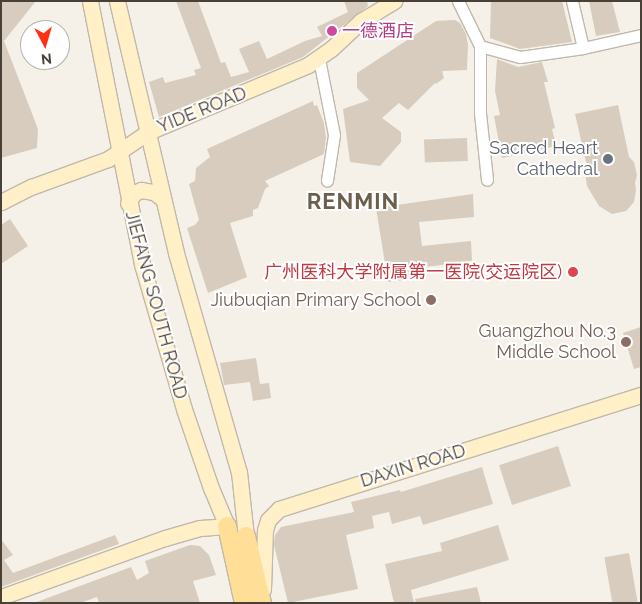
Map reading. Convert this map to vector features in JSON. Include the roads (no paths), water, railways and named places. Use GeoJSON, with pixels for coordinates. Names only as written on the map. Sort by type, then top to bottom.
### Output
{"type":"FeatureCollection","features":[{"type":"Feature","properties":{"kind":"main road","name":"JIEFANG SOUTH ROAD"},"geometry":{"type":"LineString","coordinates":[[90,1],[128,203],[142,264],[175,381],[211,488],[228,526],[244,603]]}},
{"type":"Feature","properties":{"kind":"main road","name":"JIEFANG SOUTH ROAD"},"geometry":{"type":"LineString","coordinates":[[117,1],[163,199],[192,310],[239,472],[246,536],[262,603]]}},
{"type":"Feature","properties":{"kind":"main road","name":"YIDE ROAD"},"geometry":{"type":"LineString","coordinates":[[1,202],[31,187],[86,168],[119,153],[148,132],[240,95],[319,59],[370,8],[394,1]]}},
{"type":"Feature","properties":{"kind":"main road"},"geometry":{"type":"LineString","coordinates":[[128,203],[130,197],[141,190],[154,192],[163,199]]}},
{"type":"Feature","properties":{"kind":"main road","name":"DAXIN ROAD"},"geometry":{"type":"LineString","coordinates":[[262,603],[265,530],[268,520],[279,510],[641,395]]}},
{"type":"Feature","properties":{"kind":"main road"},"geometry":{"type":"LineString","coordinates":[[1,597],[165,538],[200,528],[228,526]]}},
{"type":"Feature","properties":{"kind":"street"},"geometry":{"type":"LineString","coordinates":[[458,1],[480,46],[480,113],[487,180]]}},
{"type":"Feature","properties":{"kind":"street"},"geometry":{"type":"LineString","coordinates":[[572,1],[583,48]]}},
{"type":"Feature","properties":{"kind":"street"},"geometry":{"type":"LineString","coordinates":[[480,46],[520,57],[583,48],[641,36]]}},
{"type":"Feature","properties":{"kind":"street"},"geometry":{"type":"LineString","coordinates":[[319,59],[334,135],[327,180]]}},
{"type":"Feature","properties":{"kind":"place","name":"一德酒店"},"geometry":{"type":"Point","coordinates":[332,31]}},
{"type":"Feature","properties":{"kind":"place","name":"Sacred Heart Cathedral"},"geometry":{"type":"Point","coordinates":[608,159]}},
{"type":"Feature","properties":{"kind":"place","name":"广州医科大学附属第一医院(交运院区)"},"geometry":{"type":"Point","coordinates":[573,272]}},
{"type":"Feature","properties":{"kind":"place","name":"Jiubuqian Primary School"},"geometry":{"type":"Point","coordinates":[431,300]}},
{"type":"Feature","properties":{"kind":"place","name":"Guangzhou No.3 Middle School"},"geometry":{"type":"Point","coordinates":[626,342]}},
{"type":"Feature","properties":{"kind":"district","name":"RENMIN"},"geometry":{"type":"Point","coordinates":[353,202]}}]}
